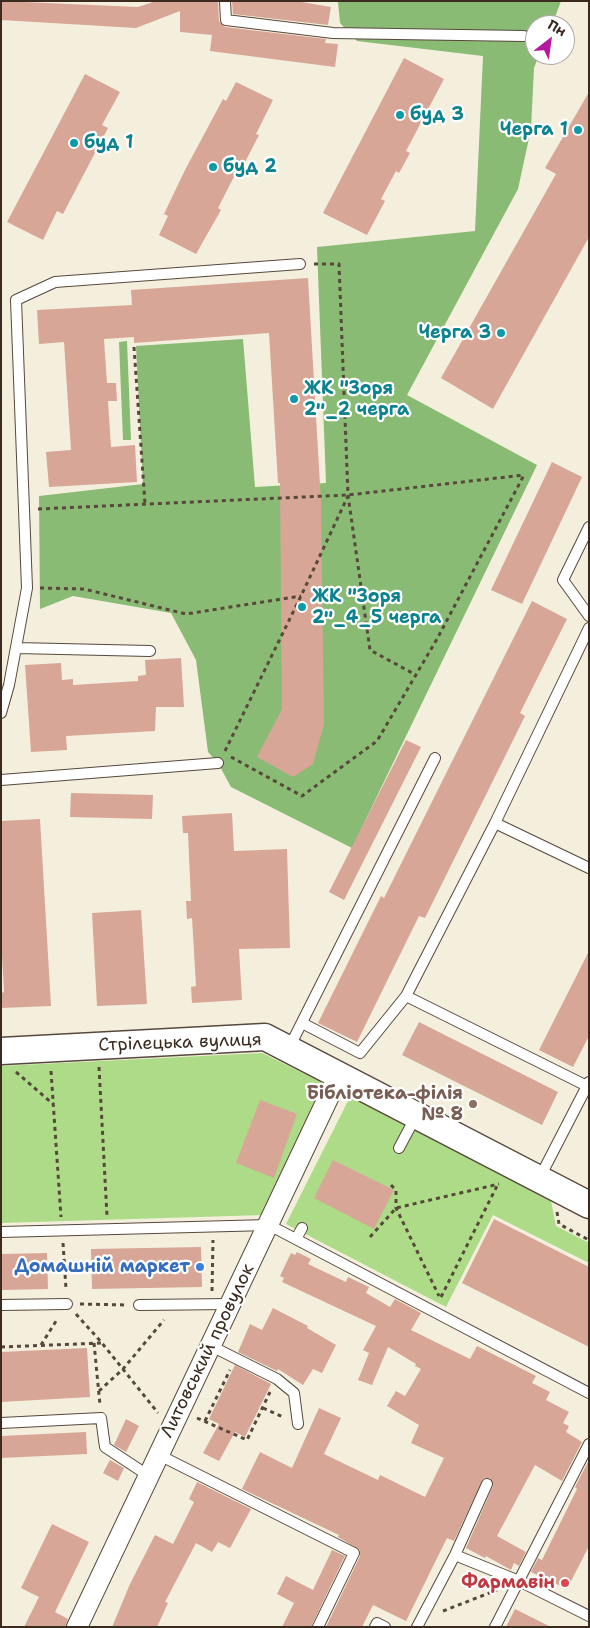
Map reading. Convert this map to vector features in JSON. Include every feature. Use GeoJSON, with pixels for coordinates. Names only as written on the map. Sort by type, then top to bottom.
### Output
{"type":"FeatureCollection","features":[{"type":"Feature","properties":{"kind":"street","name":"Стрілецька вулиця"},"geometry":{"type":"LineString","coordinates":[[6,1060],[49,1048],[265,1037],[589,1205]]}},
{"type":"Feature","properties":{"kind":"street","name":"Литовський провулок"},"geometry":{"type":"LineString","coordinates":[[77,1627],[211,1346],[222,1304],[269,1225],[339,1076]]}},
{"type":"Feature","properties":{"kind":"lane"},"geometry":{"type":"LineString","coordinates":[[226,1],[226,20],[334,33],[524,36]]}},
{"type":"Feature","properties":{"kind":"lane"},"geometry":{"type":"LineString","coordinates":[[1,714],[27,588],[16,300],[55,282],[300,264]]}},
{"type":"Feature","properties":{"kind":"lane"},"geometry":{"type":"LineString","coordinates":[[589,527],[563,580],[589,616]]}},
{"type":"Feature","properties":{"kind":"lane"},"geometry":{"type":"LineString","coordinates":[[302,1023],[360,1053],[406,996],[495,822],[589,628]]}},
{"type":"Feature","properties":{"kind":"lane"},"geometry":{"type":"LineString","coordinates":[[16,648],[150,651]]}},
{"type":"Feature","properties":{"kind":"lane"},"geometry":{"type":"LineString","coordinates":[[289,1049],[435,758]]}},
{"type":"Feature","properties":{"kind":"lane"},"geometry":{"type":"LineString","coordinates":[[1,780],[218,763]]}},
{"type":"Feature","properties":{"kind":"lane"},"geometry":{"type":"LineString","coordinates":[[495,822],[589,868]]}},
{"type":"Feature","properties":{"kind":"lane"},"geometry":{"type":"LineString","coordinates":[[406,996],[588,1084],[584,1100],[538,1180]]}},
{"type":"Feature","properties":{"kind":"lane"},"geometry":{"type":"LineString","coordinates":[[399,1148],[416,1116]]}},
{"type":"Feature","properties":{"kind":"lane"},"geometry":{"type":"LineString","coordinates":[[1,1232],[269,1225],[589,1393]]}},
{"type":"Feature","properties":{"kind":"lane"},"geometry":{"type":"LineString","coordinates":[[296,1239],[302,1228]]}},
{"type":"Feature","properties":{"kind":"lane"},"geometry":{"type":"LineString","coordinates":[[1,1305],[67,1304]]}},
{"type":"Feature","properties":{"kind":"lane"},"geometry":{"type":"LineString","coordinates":[[139,1305],[222,1304]]}},
{"type":"Feature","properties":{"kind":"lane"},"geometry":{"type":"LineString","coordinates":[[211,1346],[277,1379],[294,1393],[298,1424]]}},
{"type":"Feature","properties":{"kind":"lane"},"geometry":{"type":"LineString","coordinates":[[1,1423],[102,1418],[105,1447],[149,1476]]}},
{"type":"Feature","properties":{"kind":"lane"},"geometry":{"type":"LineString","coordinates":[[495,1627],[589,1444]]}},
{"type":"Feature","properties":{"kind":"lane"},"geometry":{"type":"LineString","coordinates":[[159,1455],[354,1553],[318,1627]]}},
{"type":"Feature","properties":{"kind":"lane"},"geometry":{"type":"LineString","coordinates":[[419,1623],[455,1555],[488,1484]]}},
{"type":"Feature","properties":{"kind":"lane"},"geometry":{"type":"LineString","coordinates":[[455,1555],[519,1581],[589,1616]]}},
{"type":"Feature","properties":{"kind":"lane"},"geometry":{"type":"LineString","coordinates":[[375,1627],[376,1623],[385,1627]]}},
{"type":"Feature","properties":{"kind":"path"},"geometry":{"type":"LineString","coordinates":[[300,264],[339,264],[348,495],[370,650],[416,675]]}},
{"type":"Feature","properties":{"kind":"path"},"geometry":{"type":"LineString","coordinates":[[134,347],[145,504]]}},
{"type":"Feature","properties":{"kind":"path"},"geometry":{"type":"LineString","coordinates":[[24,510],[348,495],[524,475],[416,675],[377,741],[302,796],[224,753],[348,495]]}},
{"type":"Feature","properties":{"kind":"path"},"geometry":{"type":"LineString","coordinates":[[27,588],[84,589],[186,614],[301,596]]}},
{"type":"Feature","properties":{"kind":"path"},"geometry":{"type":"LineString","coordinates":[[41,1345],[67,1304],[49,1048]]}},
{"type":"Feature","properties":{"kind":"path"},"geometry":{"type":"LineString","coordinates":[[6,1060],[53,1104]]}},
{"type":"Feature","properties":{"kind":"path"},"geometry":{"type":"LineString","coordinates":[[99,1067],[106,1157],[107,1229]]}},
{"type":"Feature","properties":{"kind":"path"},"geometry":{"type":"LineString","coordinates":[[370,1237],[396,1208],[505,1183]]}},
{"type":"Feature","properties":{"kind":"path"},"geometry":{"type":"LineString","coordinates":[[439,1297],[498,1184]]}},
{"type":"Feature","properties":{"kind":"path"},"geometry":{"type":"LineString","coordinates":[[391,1185],[396,1190],[396,1208],[439,1297],[448,1301]]}},
{"type":"Feature","properties":{"kind":"path"},"geometry":{"type":"LineString","coordinates":[[213,1226],[222,1304]]}},
{"type":"Feature","properties":{"kind":"path"},"geometry":{"type":"LineString","coordinates":[[67,1304],[139,1305]]}},
{"type":"Feature","properties":{"kind":"path"},"geometry":{"type":"LineString","coordinates":[[67,1304],[102,1342],[171,1430]]}},
{"type":"Feature","properties":{"kind":"path"},"geometry":{"type":"LineString","coordinates":[[99,1391],[123,1369],[177,1304]]}},
{"type":"Feature","properties":{"kind":"path"},"geometry":{"type":"LineString","coordinates":[[1,1347],[102,1342]]}},
{"type":"Feature","properties":{"kind":"path"},"geometry":{"type":"LineString","coordinates":[[94,1343],[102,1418]]}},
{"type":"Feature","properties":{"kind":"path"},"geometry":{"type":"LineString","coordinates":[[205,1421],[236,1359]]}},
{"type":"Feature","properties":{"kind":"path"},"geometry":{"type":"LineString","coordinates":[[180,1410],[247,1440],[277,1379]]}},
{"type":"Feature","properties":{"kind":"path"},"geometry":{"type":"LineString","coordinates":[[263,1408],[298,1424]]}},
{"type":"Feature","properties":{"kind":"path"},"geometry":{"type":"LineString","coordinates":[[419,1623],[519,1581]]}},
{"type":"Feature","properties":{"kind":"green space"},"geometry":{"type":"Polygon","coordinates":[[[332,1],[561,1],[556,15],[525,15],[525,65],[535,65],[531,129],[518,189],[407,395],[537,465],[352,848],[231,787],[218,763],[208,752],[196,660],[171,613],[73,596],[40,609],[39,496],[143,484],[136,346],[243,339],[255,487],[326,483],[317,247],[475,231],[483,56],[357,41],[340,23],[338,2],[332,1]]]}},
{"type":"Feature","properties":{"kind":"green space"},"geometry":{"type":"Polygon","coordinates":[[[127,341],[131,440],[123,440],[119,342],[127,341]]]}},
{"type":"Feature","properties":{"kind":"green space"},"geometry":{"type":"Polygon","coordinates":[[[262,1053],[325,1084],[264,1215],[1,1223],[1,1066],[262,1053]]]}},
{"type":"Feature","properties":{"kind":"green space"},"geometry":{"type":"Polygon","coordinates":[[[350,1097],[551,1201],[556,1226],[589,1243],[589,1263],[493,1215],[446,1307],[286,1224],[350,1097]]]}},
{"type":"Feature","properties":{"kind":"building"},"geometry":{"type":"Polygon","coordinates":[[[1,1],[138,7],[156,1],[218,1],[219,21],[225,27],[326,39],[325,43],[338,44],[335,67],[210,51],[212,35],[180,32],[180,11],[136,28],[1,20],[1,1]]]}},
{"type":"Feature","properties":{"kind":"building"},"geometry":{"type":"Polygon","coordinates":[[[232,1],[296,1],[331,7],[328,25],[233,14],[232,1]]]}},
{"type":"Feature","properties":{"kind":"building","name":"буд 3"},"geometry":{"type":"Polygon","coordinates":[[[404,58],[444,79],[406,151],[410,153],[399,173],[396,171],[381,199],[385,201],[367,235],[323,213],[404,58]]]}},
{"type":"Feature","properties":{"kind":"building","name":"буд 1"},"geometry":{"type":"Polygon","coordinates":[[[85,74],[120,92],[102,125],[108,128],[63,214],[57,211],[43,240],[7,222],[85,74]]]}},
{"type":"Feature","properties":{"kind":"building","name":"буд 2"},"geometry":{"type":"Polygon","coordinates":[[[236,82],[273,100],[256,134],[259,135],[244,164],[241,163],[218,208],[221,210],[196,254],[159,235],[168,216],[164,214],[185,170],[223,99],[226,101],[236,82]]]}},
{"type":"Feature","properties":{"kind":"building","name":"Черга 3"},"geometry":{"type":"Polygon","coordinates":[[[589,92],[589,237],[493,409],[441,378],[556,174],[545,168],[589,92]]]}},
{"type":"Feature","properties":{"kind":"building"},"geometry":{"type":"Polygon","coordinates":[[[308,278],[321,502],[324,724],[313,764],[293,777],[257,757],[282,709],[280,483],[278,483],[269,333],[134,343],[134,337],[104,339],[107,383],[116,383],[117,401],[108,401],[111,447],[135,445],[137,482],[49,487],[46,452],[71,450],[64,342],[39,344],[37,310],[132,305],[131,290],[308,278]]]}},
{"type":"Feature","properties":{"kind":"building"},"geometry":{"type":"Polygon","coordinates":[[[552,462],[582,477],[522,604],[491,590],[552,462]]]}},
{"type":"Feature","properties":{"kind":"building"},"geometry":{"type":"Polygon","coordinates":[[[532,601],[567,619],[520,713],[525,716],[425,918],[419,916],[357,1042],[318,1023],[381,896],[384,898],[532,601]]]}},
{"type":"Feature","properties":{"kind":"building"},"geometry":{"type":"Polygon","coordinates":[[[181,658],[184,707],[156,707],[155,731],[66,736],[67,750],[31,752],[25,665],[61,663],[62,680],[73,679],[73,685],[138,681],[138,676],[146,675],[145,660],[181,658]]]}},
{"type":"Feature","properties":{"kind":"building"},"geometry":{"type":"Polygon","coordinates":[[[406,740],[421,747],[344,900],[329,892],[406,740]]]}},
{"type":"Feature","properties":{"kind":"building"},"geometry":{"type":"Polygon","coordinates":[[[71,793],[153,795],[152,819],[70,817],[71,793]]]}},
{"type":"Feature","properties":{"kind":"building"},"geometry":{"type":"Polygon","coordinates":[[[232,813],[234,851],[287,849],[290,948],[239,949],[242,1000],[192,1003],[191,987],[196,986],[192,918],[187,919],[186,901],[191,901],[188,833],[183,833],[182,816],[232,813]]]}},
{"type":"Feature","properties":{"kind":"building"},"geometry":{"type":"Polygon","coordinates":[[[40,819],[51,1006],[1,1008],[1,993],[4,992],[1,938],[1,821],[40,819]]]}},
{"type":"Feature","properties":{"kind":"building"},"geometry":{"type":"Polygon","coordinates":[[[141,910],[147,1004],[97,1006],[92,913],[141,910]]]}},
{"type":"Feature","properties":{"kind":"building"},"geometry":{"type":"Polygon","coordinates":[[[589,951],[589,1036],[573,1067],[539,1050],[589,951]]]}},
{"type":"Feature","properties":{"kind":"building"},"geometry":{"type":"Polygon","coordinates":[[[419,1022],[558,1092],[542,1125],[402,1055],[419,1022]]]}},
{"type":"Feature","properties":{"kind":"building"},"geometry":{"type":"Polygon","coordinates":[[[260,1100],[297,1114],[274,1178],[236,1163],[260,1100]]]}},
{"type":"Feature","properties":{"kind":"building"},"geometry":{"type":"Polygon","coordinates":[[[333,1160],[394,1190],[374,1229],[314,1198],[333,1160]]]}},
{"type":"Feature","properties":{"kind":"building"},"geometry":{"type":"Polygon","coordinates":[[[494,1219],[589,1267],[589,1347],[462,1283],[494,1219]]]}},
{"type":"Feature","properties":{"kind":"building"},"geometry":{"type":"Polygon","coordinates":[[[201,1247],[202,1287],[92,1289],[91,1249],[201,1247]]]}},
{"type":"Feature","properties":{"kind":"building"},"geometry":{"type":"Polygon","coordinates":[[[297,1252],[311,1259],[308,1264],[346,1282],[348,1277],[369,1287],[366,1293],[390,1307],[395,1299],[421,1313],[411,1330],[470,1359],[477,1346],[536,1376],[532,1383],[550,1392],[546,1400],[569,1412],[563,1423],[569,1426],[566,1432],[582,1442],[562,1481],[535,1465],[497,1536],[526,1552],[519,1566],[514,1563],[511,1570],[486,1556],[485,1558],[466,1548],[493,1486],[490,1478],[483,1479],[454,1541],[447,1538],[406,1621],[373,1605],[362,1627],[326,1627],[360,1556],[360,1550],[338,1537],[339,1535],[242,1489],[260,1452],[292,1468],[319,1408],[341,1418],[324,1454],[378,1480],[380,1475],[425,1497],[444,1458],[411,1443],[419,1425],[387,1406],[396,1391],[405,1396],[421,1369],[388,1347],[372,1385],[358,1380],[369,1353],[363,1350],[376,1326],[282,1282],[284,1278],[280,1276],[291,1253],[295,1255],[297,1252]]]}},
{"type":"Feature","properties":{"kind":"building"},"geometry":{"type":"Polygon","coordinates":[[[47,1253],[48,1289],[1,1290],[1,1254],[47,1253]]]}},
{"type":"Feature","properties":{"kind":"building"},"geometry":{"type":"Polygon","coordinates":[[[273,1308],[308,1326],[307,1328],[336,1345],[322,1373],[313,1369],[303,1385],[278,1369],[277,1371],[238,1352],[250,1324],[262,1330],[273,1308]]]}},
{"type":"Feature","properties":{"kind":"building"},"geometry":{"type":"Polygon","coordinates":[[[87,1348],[90,1397],[1,1402],[1,1352],[87,1348]]]}},
{"type":"Feature","properties":{"kind":"building"},"geometry":{"type":"Polygon","coordinates":[[[235,1365],[271,1384],[245,1437],[235,1432],[219,1461],[203,1453],[219,1424],[209,1419],[235,1365]]]}},
{"type":"Feature","properties":{"kind":"building"},"geometry":{"type":"Polygon","coordinates":[[[126,1419],[139,1426],[126,1452],[114,1445],[126,1419]]]}},
{"type":"Feature","properties":{"kind":"building"},"geometry":{"type":"Polygon","coordinates":[[[86,1432],[87,1454],[1,1458],[1,1436],[86,1432]]]}},
{"type":"Feature","properties":{"kind":"building"},"geometry":{"type":"Polygon","coordinates":[[[110,1460],[124,1468],[118,1481],[103,1473],[110,1460]]]}},
{"type":"Feature","properties":{"kind":"building"},"geometry":{"type":"Polygon","coordinates":[[[589,1460],[589,1546],[567,1589],[531,1572],[538,1558],[542,1560],[589,1460]]]}},
{"type":"Feature","properties":{"kind":"building"},"geometry":{"type":"Polygon","coordinates":[[[197,1482],[251,1509],[230,1548],[218,1542],[212,1552],[196,1543],[165,1602],[168,1603],[157,1627],[112,1627],[130,1584],[155,1535],[173,1544],[194,1502],[189,1499],[197,1482]]]}},
{"type":"Feature","properties":{"kind":"building"},"geometry":{"type":"Polygon","coordinates":[[[52,1524],[89,1542],[55,1612],[68,1619],[65,1627],[24,1627],[39,1597],[21,1588],[52,1524]]]}},
{"type":"Feature","properties":{"kind":"building"},"geometry":{"type":"Polygon","coordinates":[[[332,1550],[345,1556],[311,1627],[282,1627],[294,1603],[277,1594],[286,1576],[313,1590],[332,1550]]]}},
{"type":"Feature","properties":{"kind":"building"},"geometry":{"type":"Polygon","coordinates":[[[515,1609],[551,1627],[506,1627],[515,1609]]]}},
{"type":"Feature","properties":{"kind":"place","name":"буд 3"},"geometry":{"type":"Point","coordinates":[400,115]}},
{"type":"Feature","properties":{"kind":"place","name":"Черга 1"},"geometry":{"type":"Point","coordinates":[578,130]}},
{"type":"Feature","properties":{"kind":"place","name":"буд 1"},"geometry":{"type":"Point","coordinates":[74,143]}},
{"type":"Feature","properties":{"kind":"place","name":"буд 2"},"geometry":{"type":"Point","coordinates":[213,167]}},
{"type":"Feature","properties":{"kind":"place","name":"Черга 3"},"geometry":{"type":"Point","coordinates":[501,333]}},
{"type":"Feature","properties":{"kind":"place","name":"ЖК \"Зоря 2\"_2 черга"},"geometry":{"type":"Point","coordinates":[294,399]}},
{"type":"Feature","properties":{"kind":"place","name":"ЖК \"Зоря 2\"_4_5 черга"},"geometry":{"type":"Point","coordinates":[302,607]}},
{"type":"Feature","properties":{"kind":"place","name":"Бібліотека-філія № 8"},"geometry":{"type":"Point","coordinates":[473,1104]}},
{"type":"Feature","properties":{"kind":"place","name":"Домашній маркет"},"geometry":{"type":"Point","coordinates":[200,1267]}},
{"type":"Feature","properties":{"kind":"place","name":"Фармавін"},"geometry":{"type":"Point","coordinates":[565,1583]}}]}
